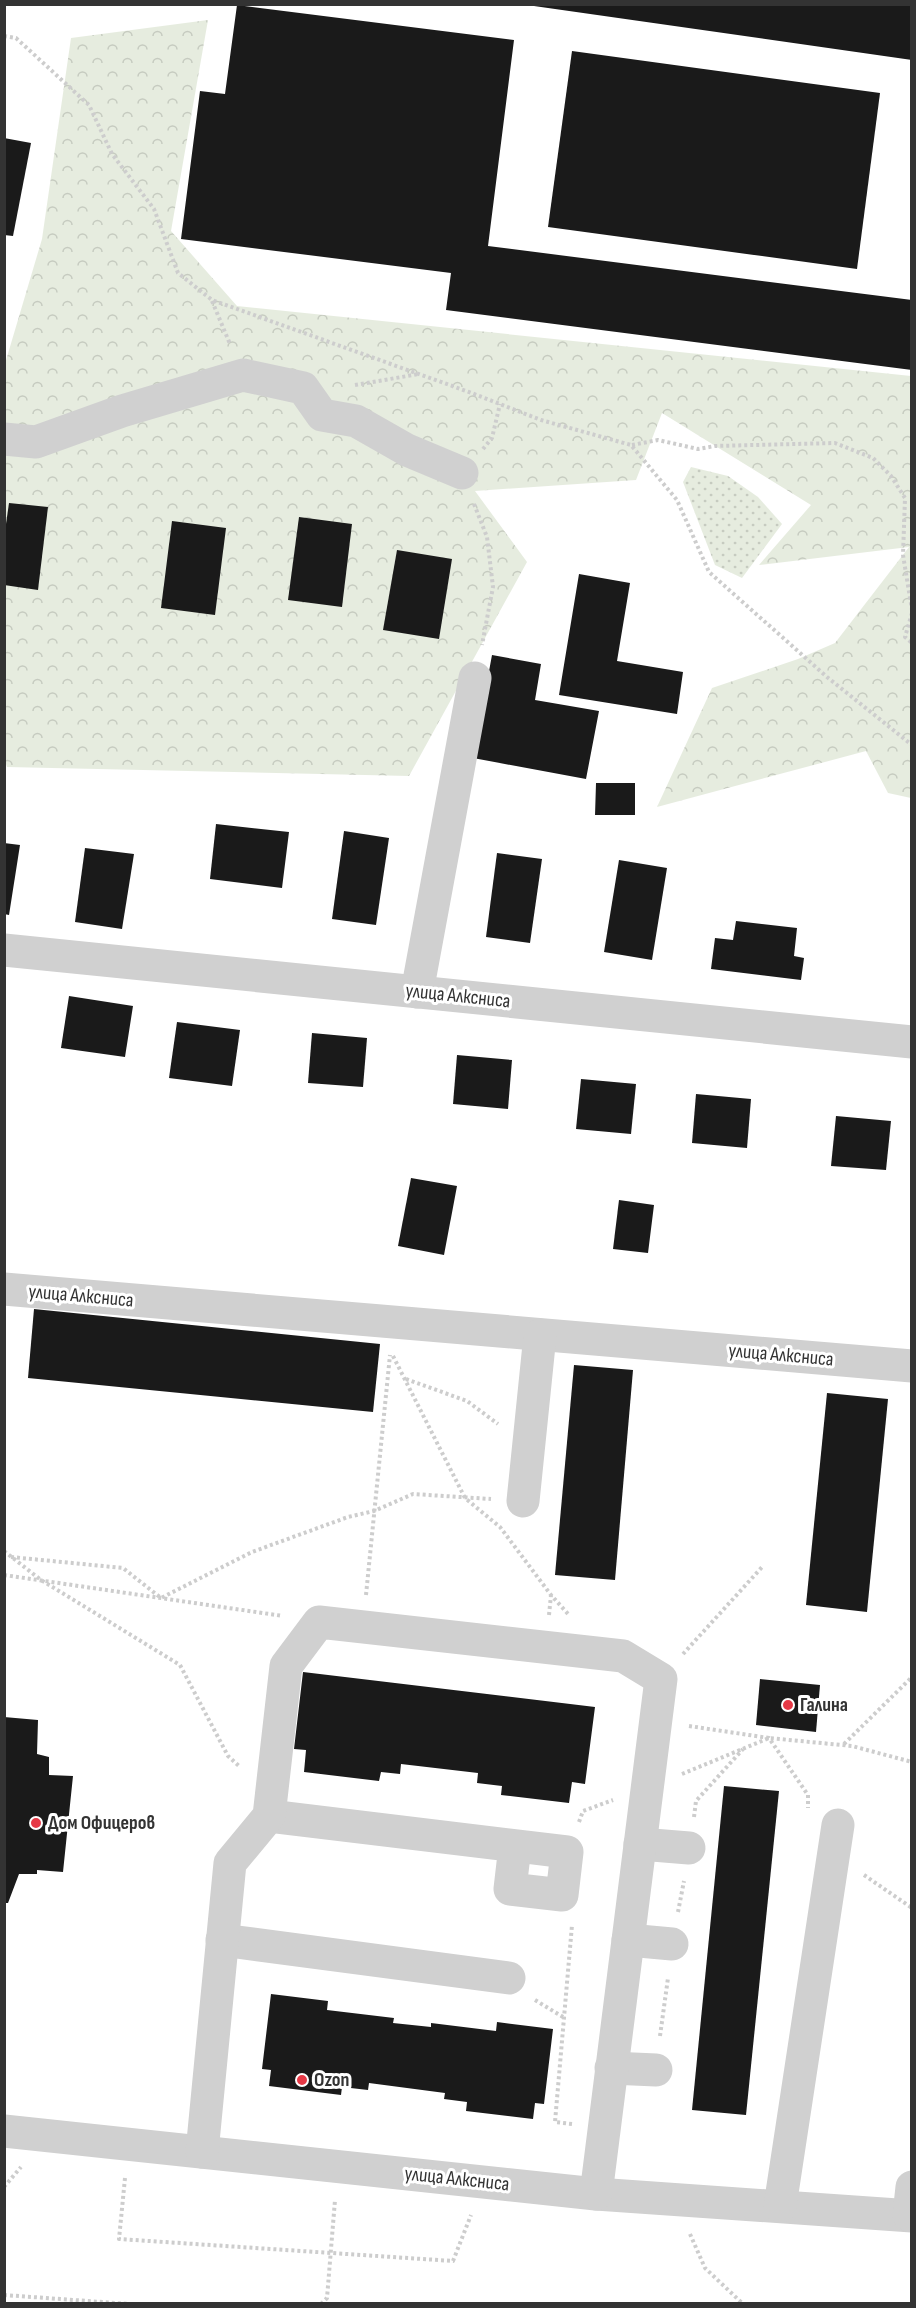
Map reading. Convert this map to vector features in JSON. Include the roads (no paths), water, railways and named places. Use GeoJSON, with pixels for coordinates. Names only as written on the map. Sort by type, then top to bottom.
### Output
{"type":"FeatureCollection","features":[{"type":"Feature","properties":{"kind":"street"},"geometry":{"type":"LineString","coordinates":[[4,439],[36,442],[122,411],[243,375],[303,388],[322,415],[356,421],[407,450],[462,473]]}},
{"type":"Feature","properties":{"kind":"street"},"geometry":{"type":"LineString","coordinates":[[417,992],[475,678]]}},
{"type":"Feature","properties":{"kind":"street","name":"улица Алксниса"},"geometry":{"type":"LineString","coordinates":[[4,950],[912,1042]]}},
{"type":"Feature","properties":{"kind":"street","name":"улица Алксниса"},"geometry":{"type":"LineString","coordinates":[[4,1289],[912,1366]]}},
{"type":"Feature","properties":{"kind":"street"},"geometry":{"type":"LineString","coordinates":[[523,1501],[540,1335]]}},
{"type":"Feature","properties":{"kind":"street"},"geometry":{"type":"LineString","coordinates":[[202,2152],[230,1863],[270,1805],[286,1666],[319,1622],[363,1626],[623,1656],[661,1679],[596,2194]]}},
{"type":"Feature","properties":{"kind":"street"},"geometry":{"type":"LineString","coordinates":[[270,1805],[515,1846],[567,1852],[562,1895],[510,1889],[515,1846]]}},
{"type":"Feature","properties":{"kind":"street"},"geometry":{"type":"LineString","coordinates":[[780,2206],[838,1825]]}},
{"type":"Feature","properties":{"kind":"street"},"geometry":{"type":"LineString","coordinates":[[640,1844],[689,1848]]}},
{"type":"Feature","properties":{"kind":"street"},"geometry":{"type":"LineString","coordinates":[[222,1940],[510,1978]]}},
{"type":"Feature","properties":{"kind":"street"},"geometry":{"type":"LineString","coordinates":[[628,1940],[672,1944]]}},
{"type":"Feature","properties":{"kind":"street"},"geometry":{"type":"LineString","coordinates":[[611,2068],[656,2070]]}},
{"type":"Feature","properties":{"kind":"street","name":"улица Алксниса"},"geometry":{"type":"LineString","coordinates":[[4,2131],[596,2194],[780,2206],[911,2206]]}},
{"type":"Feature","properties":{"kind":"place","name":"Галина"},"geometry":{"type":"Point","coordinates":[788,1705]}},
{"type":"Feature","properties":{"kind":"place","name":"Дом Офицеров"},"geometry":{"type":"Point","coordinates":[36,1823]}},
{"type":"Feature","properties":{"kind":"place","name":"Ozon"},"geometry":{"type":"Point","coordinates":[302,2080]}}]}
